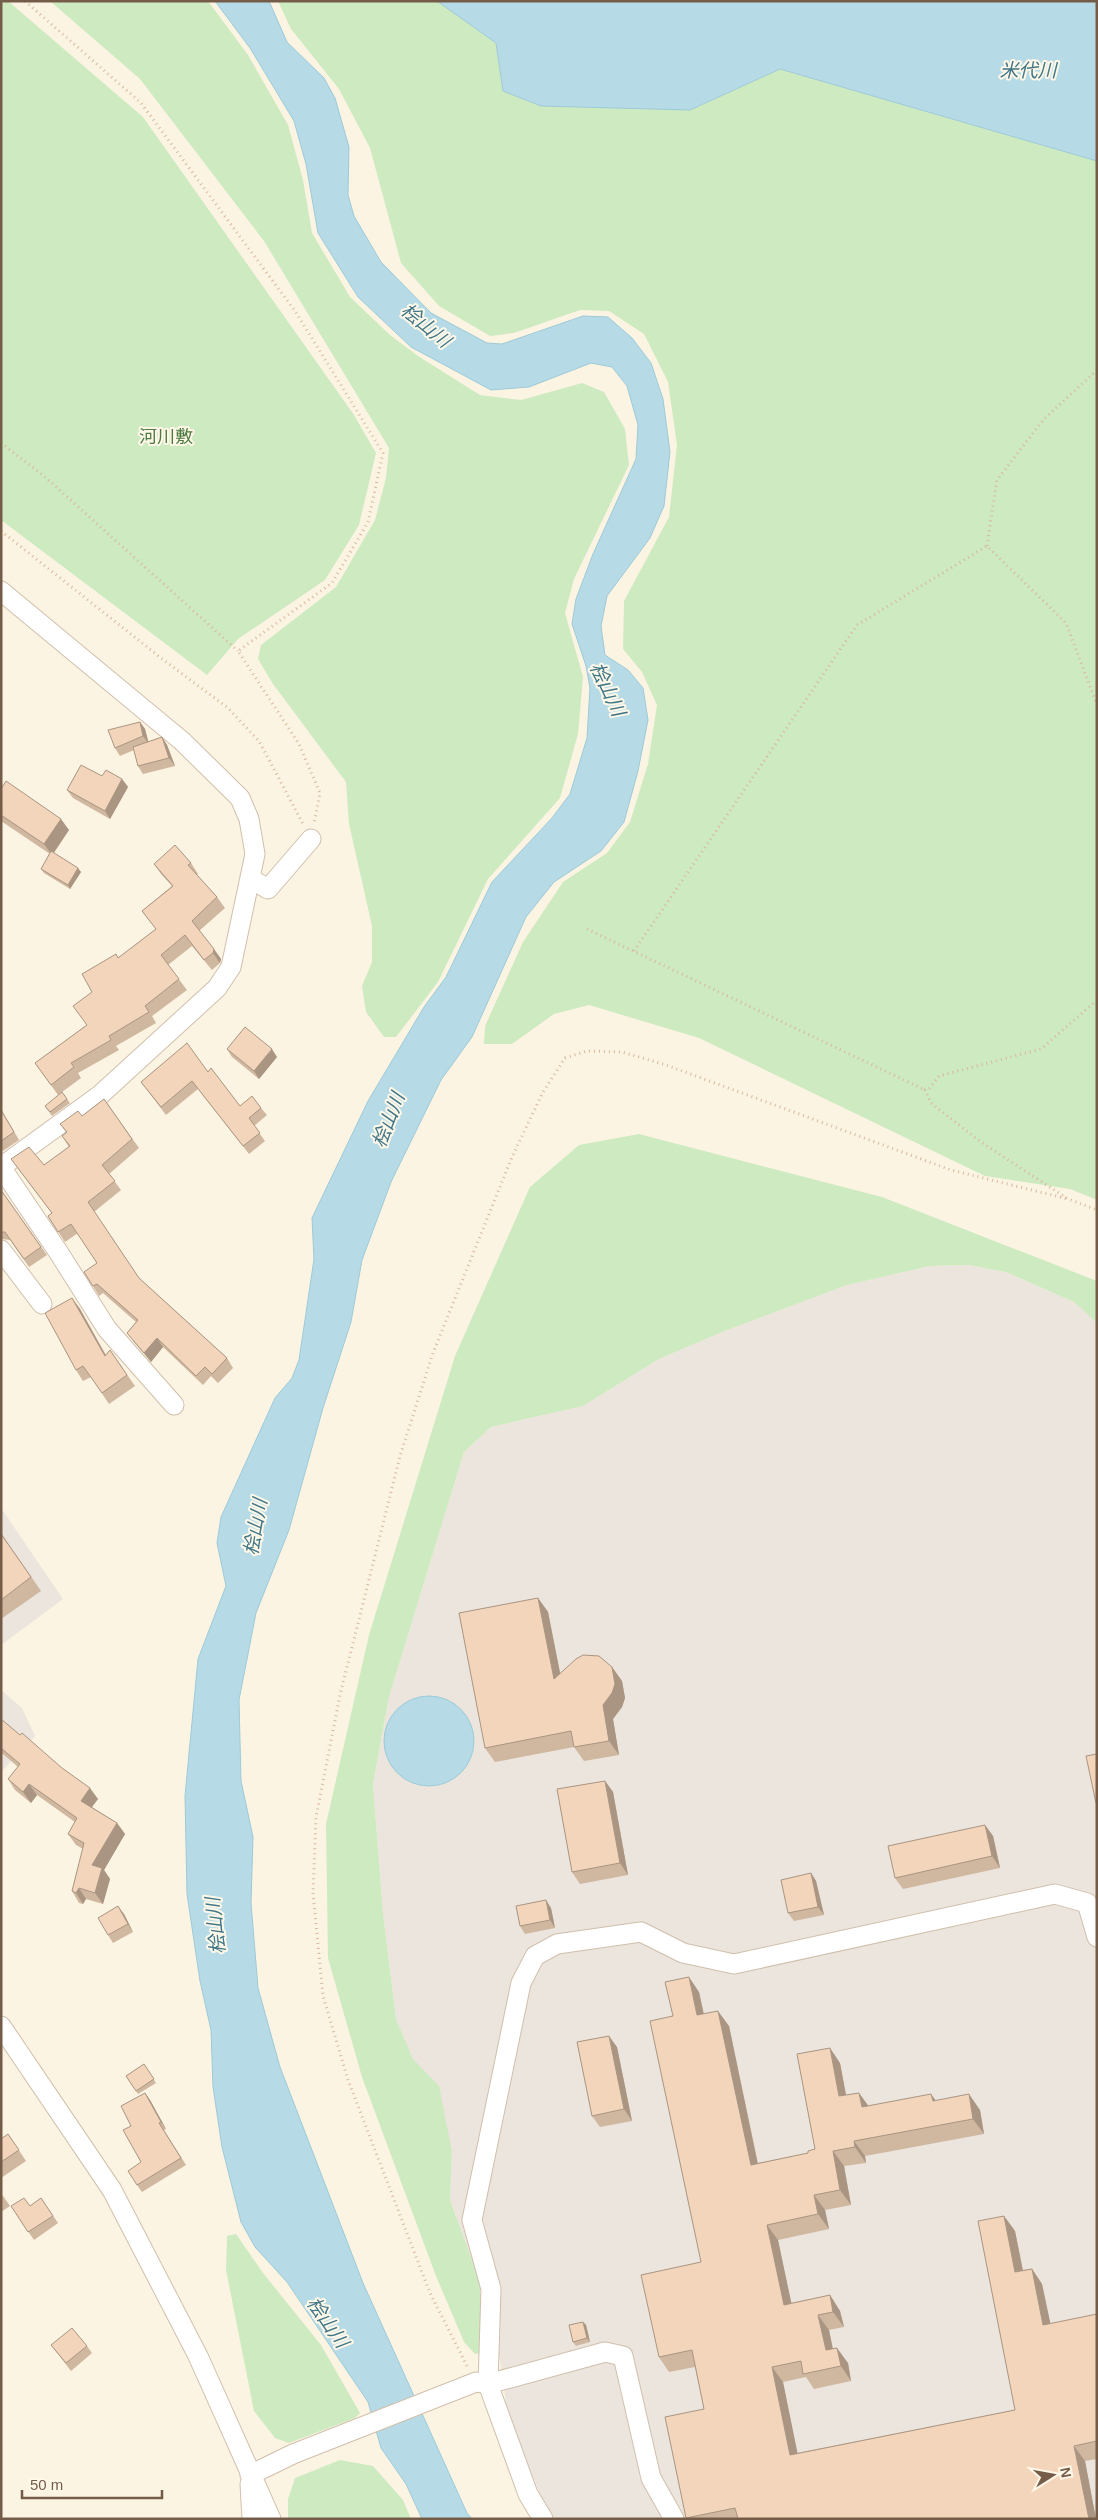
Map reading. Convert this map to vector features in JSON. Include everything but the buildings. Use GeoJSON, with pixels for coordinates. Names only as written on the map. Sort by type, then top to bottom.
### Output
{"type":"FeatureCollection","features":[{"type":"Feature","properties":{"kind":"street"},"geometry":{"type":"LineString","coordinates":[[1,591],[182,741],[240,798],[249,819],[255,854],[251,879],[231,967],[217,988],[100,1095],[1,1167],[107,1329],[174,1405]]}},
{"type":"Feature","properties":{"kind":"street"},"geometry":{"type":"LineString","coordinates":[[251,879],[268,889],[311,838]]}},
{"type":"Feature","properties":{"kind":"street"},"geometry":{"type":"LineString","coordinates":[[1,1250],[42,1304]]}},
{"type":"Feature","properties":{"kind":"street"},"geometry":{"type":"LineString","coordinates":[[543,2519],[528,2494],[476,2384],[491,2289],[472,2220],[521,1983],[535,1956],[557,1944],[641,1932],[683,1953],[734,1964],[1055,1894],[1087,1904],[1097,1938]]}},
{"type":"Feature","properties":{"kind":"street"},"geometry":{"type":"LineString","coordinates":[[1,2026],[112,2190],[198,2356],[271,2519]]}},
{"type":"Feature","properties":{"kind":"street"},"geometry":{"type":"LineString","coordinates":[[250,2475],[293,2454],[476,2384],[605,2352],[622,2356],[651,2478],[674,2519]]}},
{"type":"Feature","properties":{"kind":"street"},"geometry":{"type":"LineString","coordinates":[[250,2475],[252,2519]]}},
{"type":"Feature","properties":{"kind":"path"},"geometry":{"type":"LineString","coordinates":[[25,1],[141,103],[295,312],[383,453],[368,522],[332,583],[238,651]]}},
{"type":"Feature","properties":{"kind":"path"},"geometry":{"type":"LineString","coordinates":[[987,546],[997,480],[1044,419],[1097,370]]}},
{"type":"Feature","properties":{"kind":"path"},"geometry":{"type":"LineString","coordinates":[[1,442],[44,476],[238,651],[299,744],[320,793],[311,838]]}},
{"type":"Feature","properties":{"kind":"path"},"geometry":{"type":"LineString","coordinates":[[1,531],[161,658],[228,708],[259,741],[311,838]]}},
{"type":"Feature","properties":{"kind":"path"},"geometry":{"type":"LineString","coordinates":[[987,546],[1066,623],[1097,704]]}},
{"type":"Feature","properties":{"kind":"path"},"geometry":{"type":"LineString","coordinates":[[634,951],[857,625],[987,546]]}},
{"type":"Feature","properties":{"kind":"path"},"geometry":{"type":"LineString","coordinates":[[587,929],[925,1090],[931,1103],[978,1140],[1068,1199]]}},
{"type":"Feature","properties":{"kind":"path"},"geometry":{"type":"LineString","coordinates":[[925,1090],[929,1089],[939,1076],[1041,1049],[1097,1000]]}},
{"type":"Feature","properties":{"kind":"path"},"geometry":{"type":"LineString","coordinates":[[476,2384],[430,2294],[348,2080],[323,1996],[313,1893],[316,1817],[340,1695],[400,1456],[433,1353],[512,1157],[542,1092],[565,1058],[586,1051],[622,1052],[666,1065],[951,1170],[1068,1199],[1097,1210]]}},
{"type":"Feature","properties":{"kind":"shaded area"},"geometry":{"type":"Polygon","coordinates":[[[968,1265],[1006,1272],[1074,1302],[1097,1323],[1097,2519],[555,2519],[545,2504],[509,2425],[500,2360],[479,2279],[450,2200],[452,2152],[396,2019],[383,1913],[373,1784],[389,1697],[464,1452],[491,1427],[583,1406],[659,1359],[722,1332],[847,1285],[930,1266],[968,1265]]]}},
{"type":"Feature","properties":{"kind":"shaded area"},"geometry":{"type":"Polygon","coordinates":[[[1,1508],[63,1599],[1,1645],[1,1508]]]}},
{"type":"Feature","properties":{"kind":"shaded area"},"geometry":{"type":"Polygon","coordinates":[[[1,1690],[22,1708],[35,1736],[1,1772],[1,1690]]]}},
{"type":"Feature","properties":{"kind":"green space","name":"河川敷"},"geometry":{"type":"Polygon","coordinates":[[[1,1],[8,1],[143,117],[354,415],[376,453],[359,525],[325,580],[238,639],[207,675],[1,520],[1,1]]]}},
{"type":"Feature","properties":{"kind":"green space"},"geometry":{"type":"Polygon","coordinates":[[[50,1],[208,1],[248,55],[288,125],[303,180],[312,233],[350,297],[390,335],[418,356],[480,395],[521,400],[582,383],[604,392],[625,429],[629,465],[574,579],[565,613],[583,677],[578,734],[560,798],[488,879],[438,982],[396,1037],[384,1037],[366,1012],[362,986],[372,962],[372,926],[349,824],[346,782],[273,684],[258,659],[261,645],[336,587],[375,520],[386,478],[389,448],[264,241],[140,79],[50,1]]]}},
{"type":"Feature","properties":{"kind":"green space"},"geometry":{"type":"Polygon","coordinates":[[[278,1],[437,1],[496,43],[503,91],[690,110],[780,69],[1097,161],[1097,1200],[1070,1189],[985,1176],[699,1038],[589,1005],[554,1014],[512,1044],[484,1044],[485,1026],[523,942],[563,882],[607,853],[630,822],[648,764],[657,705],[642,672],[623,649],[624,601],[669,517],[677,445],[668,382],[644,334],[609,311],[580,310],[514,333],[490,336],[439,306],[401,263],[370,148],[339,89],[291,29],[278,1]]]}},
{"type":"Feature","properties":{"kind":"green space"},"geometry":{"type":"Polygon","coordinates":[[[639,1134],[882,1197],[1097,1281],[1097,1323],[1074,1302],[1006,1272],[968,1265],[930,1266],[847,1285],[722,1332],[659,1359],[583,1406],[491,1427],[464,1452],[389,1697],[373,1784],[383,1913],[396,2019],[413,2059],[439,2086],[452,2152],[450,2200],[479,2279],[486,2352],[475,2354],[464,2342],[436,2276],[362,2077],[328,1958],[326,1824],[369,1635],[455,1356],[530,1187],[579,1145],[639,1134]]]}},
{"type":"Feature","properties":{"kind":"green space"},"geometry":{"type":"Polygon","coordinates":[[[236,2234],[263,2273],[321,2345],[360,2413],[355,2418],[289,2443],[275,2438],[254,2411],[226,2270],[227,2236],[236,2234]]]}},
{"type":"Feature","properties":{"kind":"green space"},"geometry":{"type":"Polygon","coordinates":[[[340,2460],[373,2466],[403,2500],[411,2519],[288,2519],[288,2499],[295,2478],[340,2460]]]}},
{"type":"Feature","properties":{"kind":"water","name":"桧山川"},"geometry":{"type":"Polygon","coordinates":[[[215,1],[269,1],[287,42],[324,78],[335,98],[349,147],[348,195],[354,216],[381,262],[431,313],[487,343],[502,344],[583,316],[608,317],[632,338],[651,363],[663,399],[670,452],[664,506],[650,538],[607,596],[601,626],[605,655],[628,670],[643,688],[648,720],[638,771],[624,822],[601,851],[554,882],[526,917],[472,1037],[441,1080],[391,1182],[362,1260],[351,1322],[323,1408],[289,1530],[256,1613],[239,1700],[241,1781],[253,1837],[251,1903],[258,1988],[280,2067],[363,2283],[467,2513],[472,2519],[422,2519],[406,2484],[381,2448],[368,2402],[287,2282],[255,2247],[241,2222],[222,2147],[213,2087],[211,2030],[200,1981],[187,1894],[185,1796],[198,1659],[226,1586],[217,1543],[221,1517],[275,1398],[292,1378],[299,1360],[314,1259],[312,1218],[368,1101],[424,1007],[446,977],[492,882],[552,818],[570,794],[587,738],[590,688],[586,666],[572,624],[576,599],[593,554],[636,459],[638,425],[627,386],[612,367],[591,363],[529,387],[491,390],[411,347],[358,297],[318,233],[306,164],[294,121],[250,48],[215,1]]]}},
{"type":"Feature","properties":{"kind":"water","name":"米代川"},"geometry":{"type":"Polygon","coordinates":[[[437,1],[1097,1],[1097,161],[780,69],[690,110],[541,106],[503,91],[496,43],[437,1]]]}},
{"type":"Feature","properties":{"kind":"water"},"geometry":{"type":"Polygon","coordinates":[[[429,1696],[446,1699],[461,1709],[471,1724],[474,1741],[471,1758],[461,1773],[446,1783],[429,1786],[412,1783],[397,1773],[387,1758],[384,1741],[387,1724],[397,1709],[412,1699],[429,1696]]]}}]}
